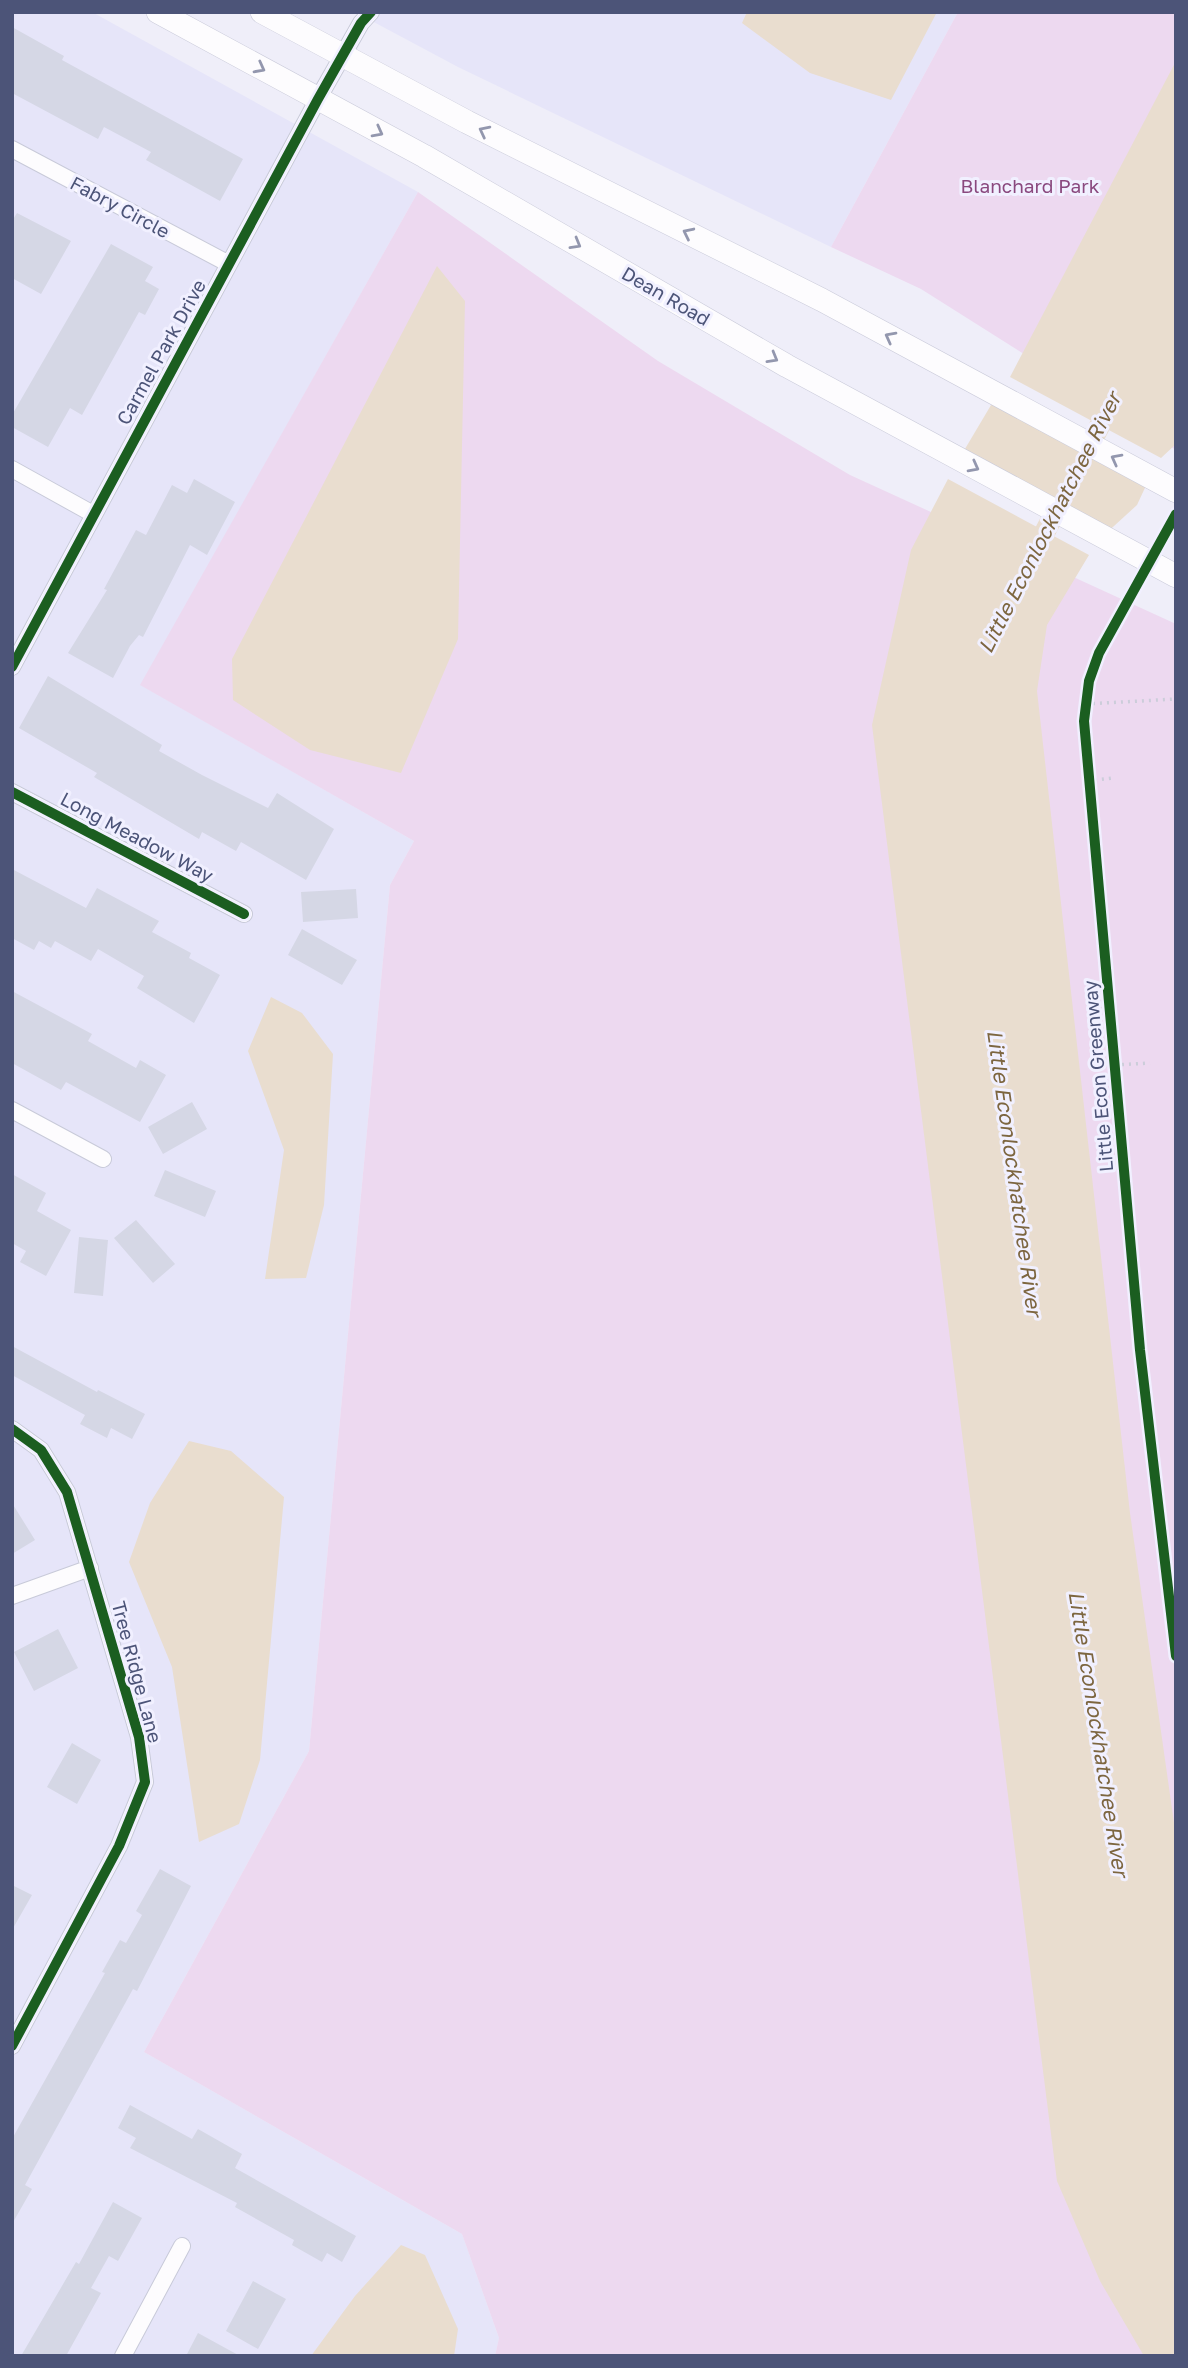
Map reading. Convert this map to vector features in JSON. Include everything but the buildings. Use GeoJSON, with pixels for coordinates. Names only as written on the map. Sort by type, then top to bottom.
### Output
{"type":"FeatureCollection","features":[{"type":"Feature","properties":{"kind":"main road","name":"Dean Road"},"geometry":{"type":"LineString","coordinates":[[158,12],[509,204],[787,366],[1167,572]]}},
{"type":"Feature","properties":{"kind":"main road"},"geometry":{"type":"LineString","coordinates":[[262,12],[467,122],[786,282],[1176,491]]}},
{"type":"Feature","properties":{"kind":"street","name":"Carmel Park Drive"},"geometry":{"type":"LineString","coordinates":[[12,667],[342,55],[371,12]]}},
{"type":"Feature","properties":{"kind":"street","name":"Fabry Circle"},"geometry":{"type":"LineString","coordinates":[[12,149],[229,264]]}},
{"type":"Feature","properties":{"kind":"street"},"geometry":{"type":"LineString","coordinates":[[12,469],[93,514]]}},
{"type":"Feature","properties":{"kind":"street","name":"Long Meadow Way"},"geometry":{"type":"LineString","coordinates":[[12,792],[244,914]]}},
{"type":"Feature","properties":{"kind":"street"},"geometry":{"type":"LineString","coordinates":[[12,1110],[103,1159]]}},
{"type":"Feature","properties":{"kind":"street","name":"Tree Ridge Lane"},"geometry":{"type":"LineString","coordinates":[[12,1429],[41,1450],[67,1492],[139,1737],[145,1782],[119,1846],[12,2046]]}},
{"type":"Feature","properties":{"kind":"street"},"geometry":{"type":"LineString","coordinates":[[12,1596],[90,1568]]}},
{"type":"Feature","properties":{"kind":"street"},"geometry":{"type":"LineString","coordinates":[[123,2356],[182,2246]]}},
{"type":"Feature","properties":{"kind":"path"},"geometry":{"type":"LineString","coordinates":[[1086,703],[1176,699]]}},
{"type":"Feature","properties":{"kind":"path"},"geometry":{"type":"LineString","coordinates":[[1087,768],[1089,786],[1112,778]]}},
{"type":"Feature","properties":{"kind":"path"},"geometry":{"type":"LineString","coordinates":[[1116,1071],[1150,1063]]}},
{"type":"Feature","properties":{"kind":"shaded area"},"geometry":{"type":"Polygon","coordinates":[[[12,12],[92,12],[418,192],[141,685],[414,841],[390,885],[309,1751],[144,2052],[462,2234],[499,2338],[495,2356],[12,2356],[12,12]]]}},
{"type":"Feature","properties":{"kind":"shaded area"},"geometry":{"type":"Polygon","coordinates":[[[355,12],[958,12],[831,247],[458,67],[355,12]]]}},
{"type":"Feature","properties":{"kind":"green space","name":"Blanchard Park"},"geometry":{"type":"Polygon","coordinates":[[[958,12],[1176,12],[1176,450],[921,289],[831,247],[958,12]]]}},
{"type":"Feature","properties":{"kind":"green space"},"geometry":{"type":"Polygon","coordinates":[[[418,192],[658,361],[850,475],[1176,624],[1176,2356],[495,2356],[499,2338],[462,2234],[144,2052],[309,1751],[390,885],[414,841],[140,685],[418,192]]]}},
{"type":"Feature","properties":{"kind":"water"},"geometry":{"type":"Polygon","coordinates":[[[747,12],[937,12],[891,100],[810,73],[742,23],[747,12]]]}},
{"type":"Feature","properties":{"kind":"water"},"geometry":{"type":"Polygon","coordinates":[[[1176,61],[1176,444],[1161,458],[1010,377],[1176,61]]]}},
{"type":"Feature","properties":{"kind":"water"},"geometry":{"type":"Polygon","coordinates":[[[437,266],[465,301],[458,639],[401,773],[310,750],[233,700],[232,659],[437,266]]]}},
{"type":"Feature","properties":{"kind":"water"},"geometry":{"type":"Polygon","coordinates":[[[997,395],[1150,477],[1137,505],[1102,537],[959,459],[997,395]]]}},
{"type":"Feature","properties":{"kind":"water"},"geometry":{"type":"Polygon","coordinates":[[[948,479],[1089,555],[1047,625],[1037,691],[1130,1513],[1176,1837],[1176,2356],[1144,2356],[1100,2281],[1057,2181],[872,725],[911,550],[948,479]]]}},
{"type":"Feature","properties":{"kind":"water"},"geometry":{"type":"Polygon","coordinates":[[[271,997],[302,1013],[333,1054],[324,1205],[306,1278],[265,1279],[284,1150],[248,1051],[271,997]]]}},
{"type":"Feature","properties":{"kind":"water"},"geometry":{"type":"Polygon","coordinates":[[[189,1441],[231,1451],[284,1497],[260,1760],[239,1824],[199,1842],[172,1667],[129,1562],[150,1503],[189,1441]]]}},
{"type":"Feature","properties":{"kind":"water"},"geometry":{"type":"Polygon","coordinates":[[[401,2245],[425,2255],[458,2329],[454,2356],[311,2356],[355,2296],[401,2245]]]}},
{"type":"Feature","properties":{"kind":"waterway","name":"Little Econlockhatchee River"},"geometry":{"type":"LineString","coordinates":[[1082,460],[1112,402]]}},
{"type":"Feature","properties":{"kind":"waterway","name":"Little Econlockhatchee River"},"geometry":{"type":"LineString","coordinates":[[1032,557],[1064,495]]}},
{"type":"Feature","properties":{"kind":"cycle path"},"geometry":{"type":"LineString","coordinates":[[12,667],[318,99],[361,23],[371,12]]}},
{"type":"Feature","properties":{"kind":"cycle path","name":"Little Econ Greenway"},"geometry":{"type":"LineString","coordinates":[[1176,514],[1099,653],[1089,681],[1084,721],[1140,1350],[1176,1656]]}},
{"type":"Feature","properties":{"kind":"cycle path"},"geometry":{"type":"LineString","coordinates":[[12,792],[244,914]]}},
{"type":"Feature","properties":{"kind":"cycle path"},"geometry":{"type":"LineString","coordinates":[[12,1429],[41,1450],[67,1492],[139,1737],[145,1782],[119,1846],[12,2046]]}}]}
